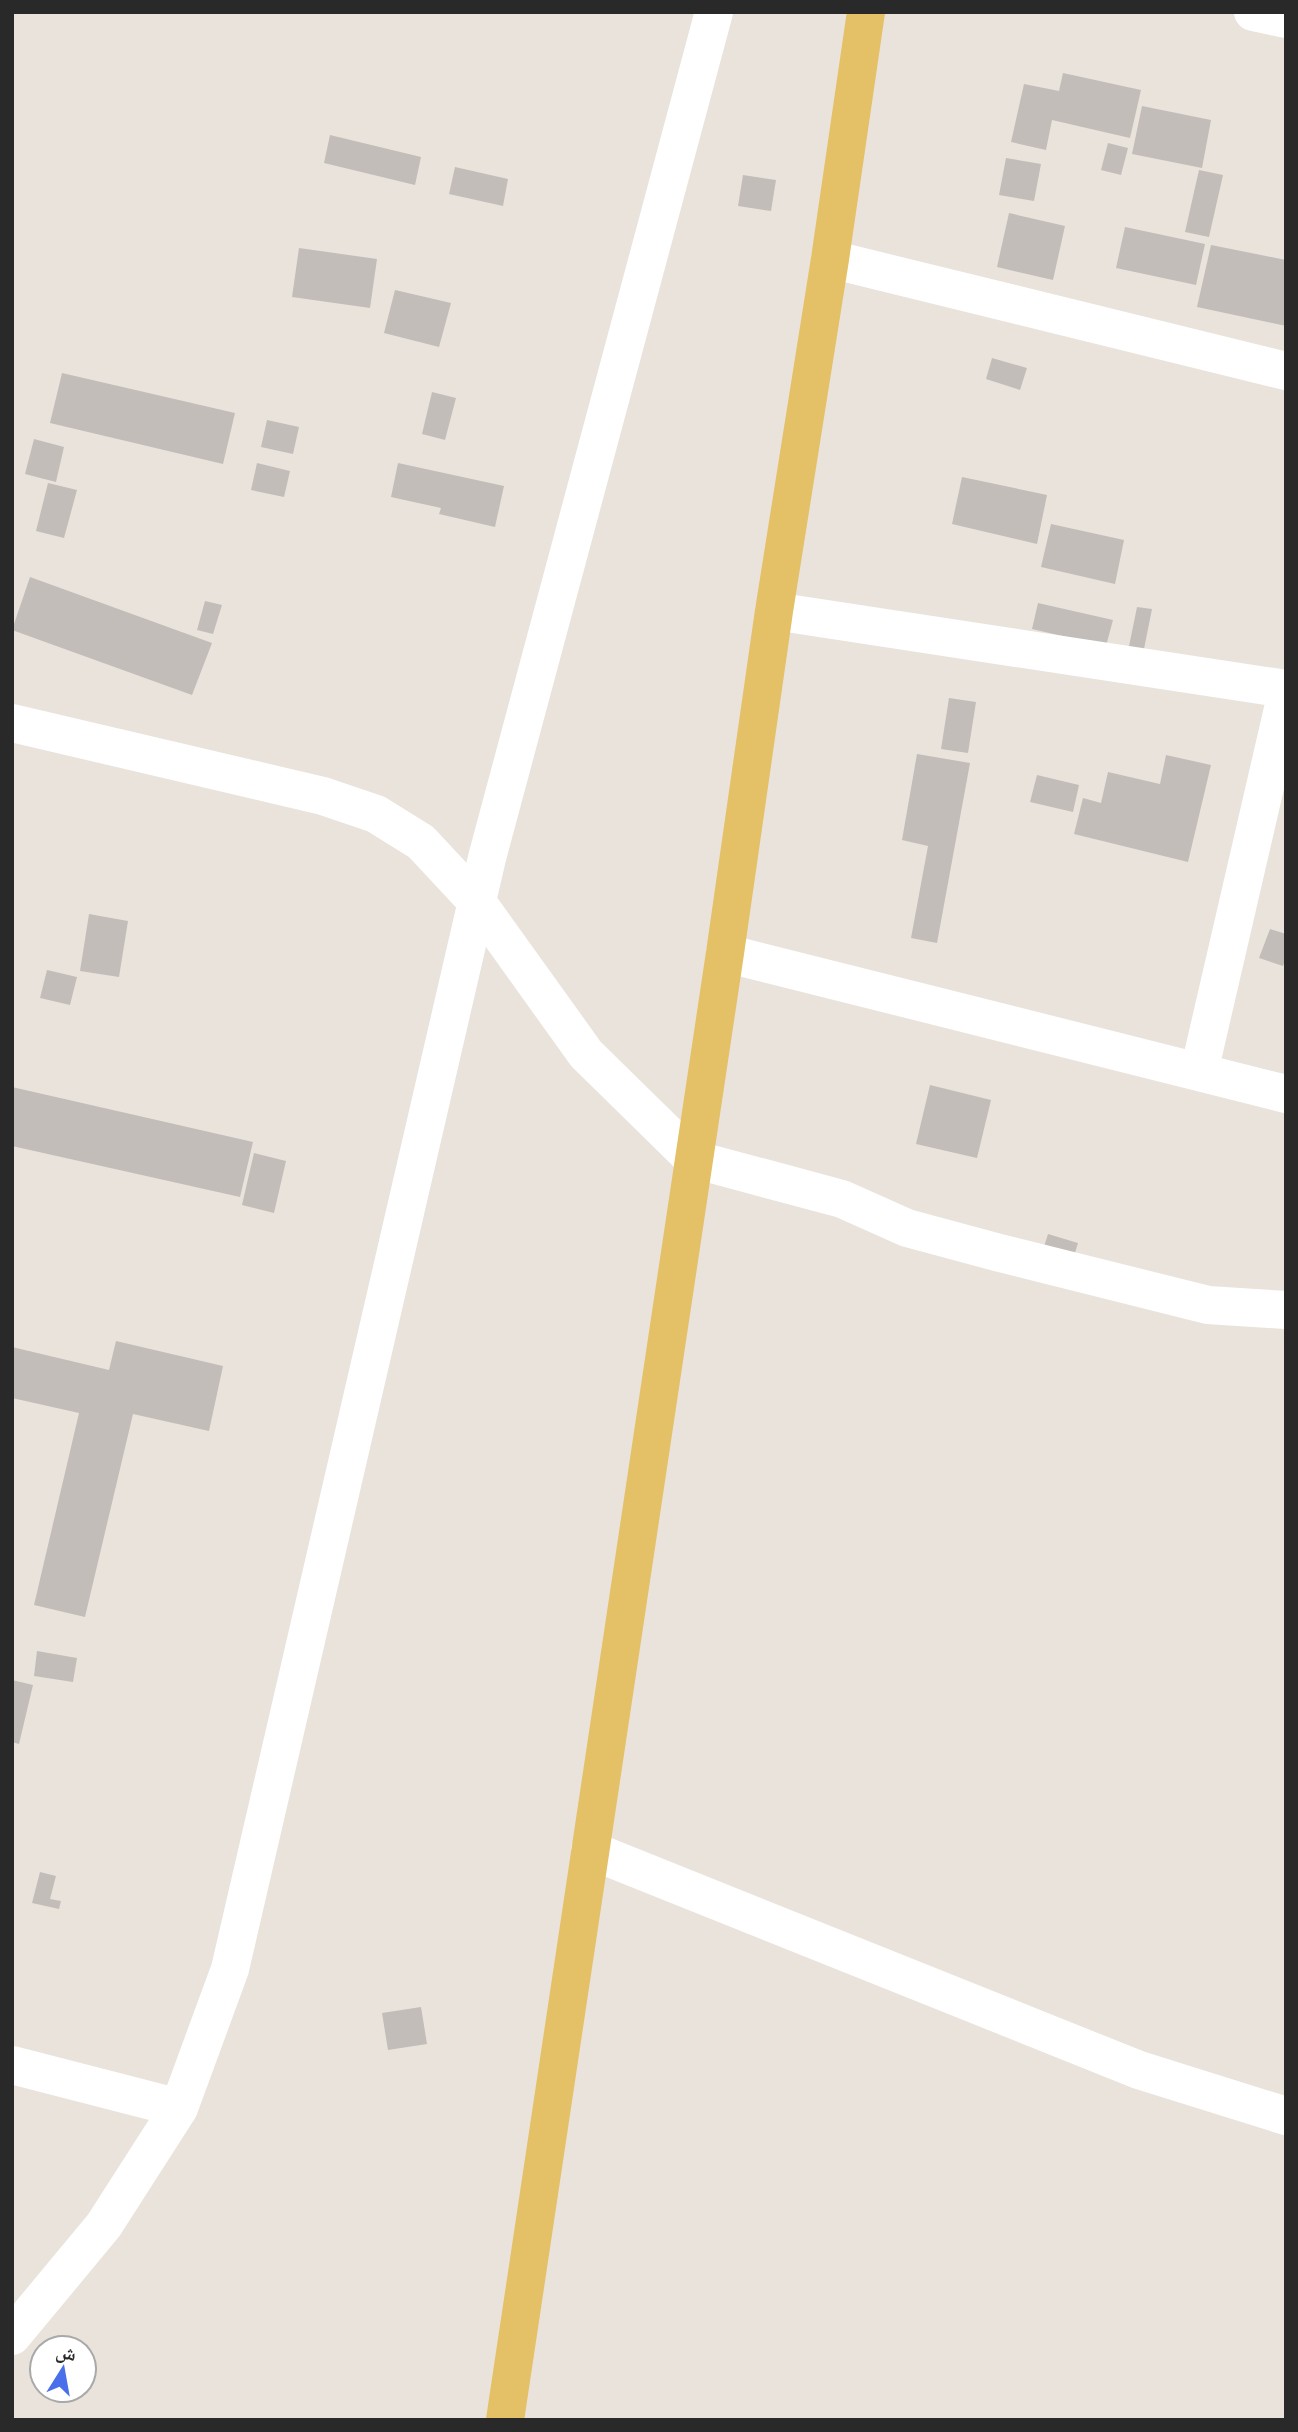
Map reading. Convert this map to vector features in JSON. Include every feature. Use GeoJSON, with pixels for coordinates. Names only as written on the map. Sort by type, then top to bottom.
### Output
{"type":"FeatureCollection","features":[{"type":"Feature","properties":{"kind":"main road"},"geometry":{"type":"LineString","coordinates":[[505,2420],[774,611],[866,12]]}},
{"type":"Feature","properties":{"kind":"street"},"geometry":{"type":"LineString","coordinates":[[12,2336],[104,2225],[179,2108],[230,1969],[487,858],[714,12]]}},
{"type":"Feature","properties":{"kind":"street"},"geometry":{"type":"LineString","coordinates":[[1253,12],[1286,19]]}},
{"type":"Feature","properties":{"kind":"street"},"geometry":{"type":"LineString","coordinates":[[830,259],[1286,371]]}},
{"type":"Feature","properties":{"kind":"street"},"geometry":{"type":"LineString","coordinates":[[774,611],[1286,689]]}},
{"type":"Feature","properties":{"kind":"street"},"geometry":{"type":"LineString","coordinates":[[1199,1072],[1286,695]]}},
{"type":"Feature","properties":{"kind":"street"},"geometry":{"type":"LineString","coordinates":[[12,723],[323,796],[376,814],[421,842],[477,902],[586,1054],[693,1159],[842,1199],[907,1227],[996,1252],[1208,1305],[1286,1310]]}},
{"type":"Feature","properties":{"kind":"street"},"geometry":{"type":"LineString","coordinates":[[725,953],[1286,1094]]}},
{"type":"Feature","properties":{"kind":"street"},"geometry":{"type":"LineString","coordinates":[[590,1850],[1139,2070],[1286,2116]]}},
{"type":"Feature","properties":{"kind":"street"},"geometry":{"type":"LineString","coordinates":[[12,2065],[179,2108]]}},
{"type":"Feature","properties":{"kind":"building"},"geometry":{"type":"Polygon","coordinates":[[[1063,73],[1141,90],[1130,138],[1052,120],[1046,150],[1011,142],[1024,84],[1059,91],[1063,73]]]}},
{"type":"Feature","properties":{"kind":"building"},"geometry":{"type":"Polygon","coordinates":[[[1142,106],[1211,120],[1202,168],[1132,154],[1142,106]]]}},
{"type":"Feature","properties":{"kind":"building"},"geometry":{"type":"Polygon","coordinates":[[[330,135],[421,157],[415,185],[324,163],[330,135]]]}},
{"type":"Feature","properties":{"kind":"building"},"geometry":{"type":"Polygon","coordinates":[[[1108,143],[1128,148],[1121,175],[1101,170],[1108,143]]]}},
{"type":"Feature","properties":{"kind":"building"},"geometry":{"type":"Polygon","coordinates":[[[1006,158],[1041,164],[1034,201],[999,195],[1006,158]]]}},
{"type":"Feature","properties":{"kind":"building"},"geometry":{"type":"Polygon","coordinates":[[[455,167],[508,179],[503,206],[449,194],[455,167]]]}},
{"type":"Feature","properties":{"kind":"building"},"geometry":{"type":"Polygon","coordinates":[[[1199,170],[1223,175],[1209,237],[1185,232],[1199,170]]]}},
{"type":"Feature","properties":{"kind":"building"},"geometry":{"type":"Polygon","coordinates":[[[743,175],[776,180],[771,211],[738,206],[743,175]]]}},
{"type":"Feature","properties":{"kind":"building"},"geometry":{"type":"Polygon","coordinates":[[[1009,213],[1065,226],[1053,280],[997,267],[1009,213]]]}},
{"type":"Feature","properties":{"kind":"building"},"geometry":{"type":"Polygon","coordinates":[[[1125,227],[1205,244],[1196,285],[1116,268],[1125,227]]]}},
{"type":"Feature","properties":{"kind":"building"},"geometry":{"type":"Polygon","coordinates":[[[1211,245],[1286,260],[1286,326],[1197,307],[1211,245]]]}},
{"type":"Feature","properties":{"kind":"building"},"geometry":{"type":"Polygon","coordinates":[[[299,248],[377,259],[370,308],[292,297],[299,248]]]}},
{"type":"Feature","properties":{"kind":"building"},"geometry":{"type":"Polygon","coordinates":[[[395,290],[451,303],[439,347],[384,333],[395,290]]]}},
{"type":"Feature","properties":{"kind":"building"},"geometry":{"type":"Polygon","coordinates":[[[992,358],[1027,368],[1020,390],[986,379],[992,358]]]}},
{"type":"Feature","properties":{"kind":"building"},"geometry":{"type":"Polygon","coordinates":[[[62,373],[235,413],[223,464],[50,423],[62,373]]]}},
{"type":"Feature","properties":{"kind":"building"},"geometry":{"type":"Polygon","coordinates":[[[432,392],[456,398],[445,440],[422,434],[432,392]]]}},
{"type":"Feature","properties":{"kind":"building"},"geometry":{"type":"Polygon","coordinates":[[[267,420],[299,427],[293,454],[261,447],[267,420]]]}},
{"type":"Feature","properties":{"kind":"building"},"geometry":{"type":"Polygon","coordinates":[[[34,439],[64,447],[56,482],[25,474],[34,439]]]}},
{"type":"Feature","properties":{"kind":"building"},"geometry":{"type":"Polygon","coordinates":[[[257,463],[290,471],[284,497],[251,490],[257,463]]]}},
{"type":"Feature","properties":{"kind":"building"},"geometry":{"type":"Polygon","coordinates":[[[398,463],[504,486],[495,527],[439,514],[441,508],[391,497],[398,463]]]}},
{"type":"Feature","properties":{"kind":"building"},"geometry":{"type":"Polygon","coordinates":[[[962,477],[1047,495],[1037,544],[952,524],[962,477]]]}},
{"type":"Feature","properties":{"kind":"building"},"geometry":{"type":"Polygon","coordinates":[[[48,483],[77,490],[64,538],[36,531],[48,483]]]}},
{"type":"Feature","properties":{"kind":"building"},"geometry":{"type":"Polygon","coordinates":[[[1051,524],[1124,540],[1115,584],[1041,567],[1051,524]]]}},
{"type":"Feature","properties":{"kind":"building"},"geometry":{"type":"Polygon","coordinates":[[[30,577],[212,643],[192,695],[12,630],[30,577]]]}},
{"type":"Feature","properties":{"kind":"building"},"geometry":{"type":"Polygon","coordinates":[[[205,601],[222,605],[213,634],[197,630],[205,601]]]}},
{"type":"Feature","properties":{"kind":"building"},"geometry":{"type":"Polygon","coordinates":[[[1038,603],[1113,620],[1106,646],[1032,629],[1038,603]]]}},
{"type":"Feature","properties":{"kind":"building"},"geometry":{"type":"Polygon","coordinates":[[[1137,607],[1152,609],[1141,664],[1126,661],[1137,607]]]}},
{"type":"Feature","properties":{"kind":"building"},"geometry":{"type":"Polygon","coordinates":[[[949,698],[976,702],[968,753],[941,749],[949,698]]]}},
{"type":"Feature","properties":{"kind":"building"},"geometry":{"type":"Polygon","coordinates":[[[917,754],[970,763],[937,943],[911,938],[928,846],[902,840],[917,754]]]}},
{"type":"Feature","properties":{"kind":"building"},"geometry":{"type":"Polygon","coordinates":[[[1166,755],[1211,765],[1188,862],[1074,834],[1083,798],[1101,803],[1108,772],[1160,784],[1166,755]]]}},
{"type":"Feature","properties":{"kind":"building"},"geometry":{"type":"Polygon","coordinates":[[[1037,775],[1079,785],[1073,812],[1030,802],[1037,775]]]}},
{"type":"Feature","properties":{"kind":"building"},"geometry":{"type":"Polygon","coordinates":[[[89,914],[128,921],[119,977],[80,971],[89,914]]]}},
{"type":"Feature","properties":{"kind":"building"},"geometry":{"type":"Polygon","coordinates":[[[1270,929],[1286,934],[1286,958],[1283,966],[1259,958],[1270,929]]]}},
{"type":"Feature","properties":{"kind":"building"},"geometry":{"type":"Polygon","coordinates":[[[47,970],[77,977],[70,1005],[40,998],[47,970]]]}},
{"type":"Feature","properties":{"kind":"building"},"geometry":{"type":"Polygon","coordinates":[[[930,1085],[991,1100],[977,1158],[916,1144],[930,1085]]]}},
{"type":"Feature","properties":{"kind":"building"},"geometry":{"type":"Polygon","coordinates":[[[12,1087],[253,1142],[240,1197],[12,1146],[12,1087]]]}},
{"type":"Feature","properties":{"kind":"building"},"geometry":{"type":"Polygon","coordinates":[[[254,1153],[286,1161],[274,1213],[242,1205],[254,1153]]]}},
{"type":"Feature","properties":{"kind":"building"},"geometry":{"type":"Polygon","coordinates":[[[1048,1234],[1078,1243],[1071,1266],[1041,1256],[1048,1234]]]}},
{"type":"Feature","properties":{"kind":"building"},"geometry":{"type":"Polygon","coordinates":[[[116,1341],[223,1366],[209,1431],[133,1414],[85,1617],[34,1605],[79,1413],[12,1398],[12,1347],[109,1370],[116,1341]]]}},
{"type":"Feature","properties":{"kind":"building"},"geometry":{"type":"Polygon","coordinates":[[[37,1651],[77,1658],[73,1682],[34,1676],[37,1651]]]}},
{"type":"Feature","properties":{"kind":"building"},"geometry":{"type":"Polygon","coordinates":[[[12,1680],[33,1685],[19,1744],[12,1742],[12,1680]]]}},
{"type":"Feature","properties":{"kind":"building"},"geometry":{"type":"Polygon","coordinates":[[[40,1872],[56,1876],[50,1899],[61,1901],[59,1909],[32,1903],[40,1872]]]}},
{"type":"Feature","properties":{"kind":"building"},"geometry":{"type":"Polygon","coordinates":[[[421,2007],[427,2044],[388,2050],[382,2013],[421,2007]]]}}]}
